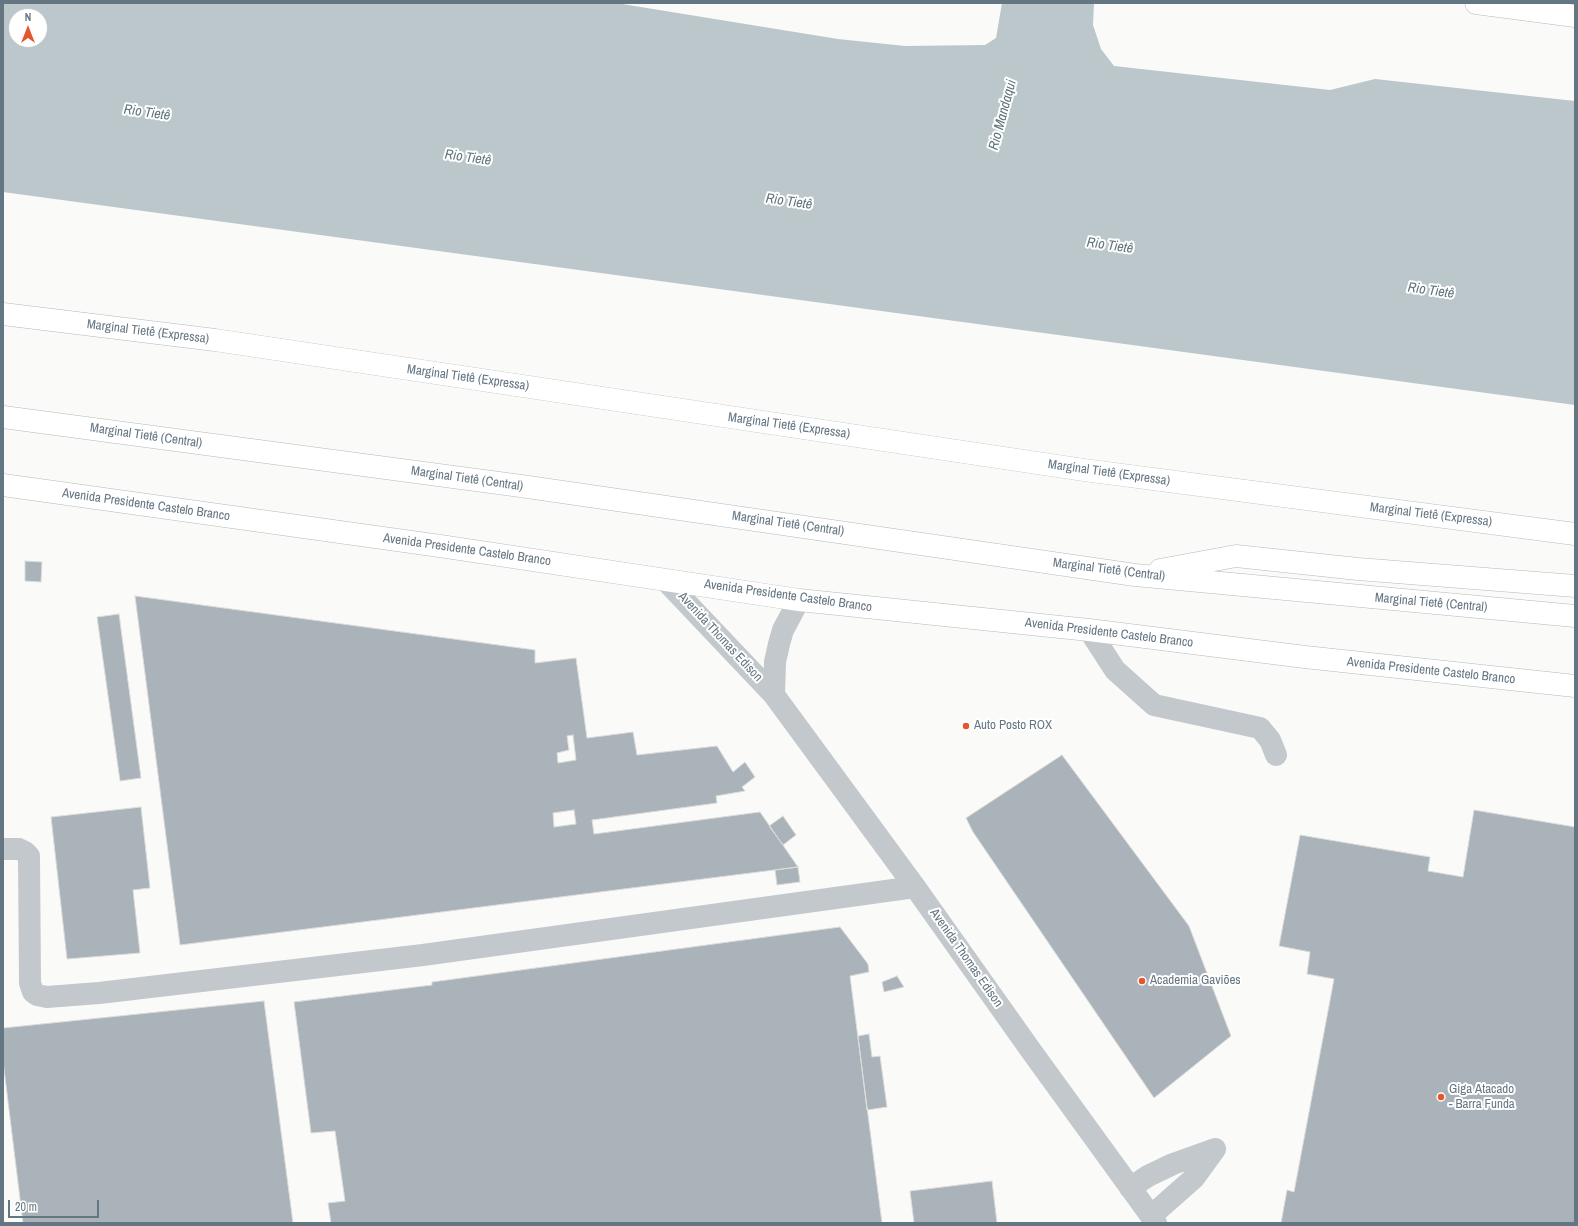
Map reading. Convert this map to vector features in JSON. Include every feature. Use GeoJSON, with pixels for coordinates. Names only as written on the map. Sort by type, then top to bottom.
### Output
{"type":"FeatureCollection","features":[{"type":"Feature","properties":{"kind":"highway"},"geometry":{"type":"LineString","coordinates":[[1476,3],[1575,16]]}},
{"type":"Feature","properties":{"kind":"highway","name":"Marginal Tietê (Expressa)"},"geometry":{"type":"LineString","coordinates":[[3,314],[223,341],[1084,470],[1575,534]]}},
{"type":"Feature","properties":{"kind":"highway","name":"Marginal Tietê (Central)"},"geometry":{"type":"LineString","coordinates":[[3,417],[521,486],[1136,575],[1575,616]]}},
{"type":"Feature","properties":{"kind":"highway","name":"Avenida Presidente Castelo Branco"},"geometry":{"type":"LineString","coordinates":[[3,485],[799,600],[1089,630],[1575,686]]}},
{"type":"Feature","properties":{"kind":"highway"},"geometry":{"type":"LineString","coordinates":[[1136,575],[1236,556],[1358,569],[1575,586]]}},
{"type":"Feature","properties":{"kind":"street","name":"Avenida Thomas Edison"},"geometry":{"type":"LineString","coordinates":[[665,580],[774,695],[915,887],[1154,1220]]}},
{"type":"Feature","properties":{"kind":"street","name":"Avenida Thomas Edison"},"geometry":{"type":"LineString","coordinates":[[774,695],[775,662],[779,644],[785,625],[799,600]]}},
{"type":"Feature","properties":{"kind":"street"},"geometry":{"type":"LineString","coordinates":[[1089,630],[1115,670],[1154,705],[1260,728],[1270,740],[1276,755]]}},
{"type":"Feature","properties":{"kind":"street"},"geometry":{"type":"LineString","coordinates":[[3,849],[19,849],[29,856],[30,983],[33,992],[47,997],[99,993],[423,956],[915,887]]}},
{"type":"Feature","properties":{"kind":"street"},"geometry":{"type":"LineString","coordinates":[[1130,1188],[1148,1176],[1173,1164],[1215,1149],[1194,1178],[1154,1220]]}},
{"type":"Feature","properties":{"kind":"water"},"geometry":{"type":"Polygon","coordinates":[[[3,3],[616,3],[838,39],[905,46],[985,45],[996,38],[1002,3],[1094,3],[1093,25],[1101,49],[1114,66],[1330,90],[1375,79],[1575,101],[1575,405],[3,192],[3,3]]]}},
{"type":"Feature","properties":{"kind":"building"},"geometry":{"type":"Polygon","coordinates":[[[25,561],[42,562],[41,582],[25,581],[25,561]]]}},
{"type":"Feature","properties":{"kind":"building"},"geometry":{"type":"Polygon","coordinates":[[[135,596],[535,650],[535,663],[576,658],[587,738],[633,732],[637,755],[717,746],[733,772],[745,762],[755,777],[742,787],[745,791],[716,796],[717,803],[592,820],[594,834],[760,812],[798,867],[180,945],[135,596]],[[573,735],[567,736],[569,750],[557,753],[558,763],[576,760],[573,735]],[[574,810],[553,813],[554,827],[576,824],[574,810]]]}},
{"type":"Feature","properties":{"kind":"building"},"geometry":{"type":"Polygon","coordinates":[[[119,614],[141,778],[120,781],[97,617],[119,614]]]}},
{"type":"Feature","properties":{"kind":"building","name":"Academia Gaviões"},"geometry":{"type":"Polygon","coordinates":[[[1062,755],[1189,926],[1231,1036],[1154,1098],[973,832],[966,818],[1062,755]]]}},
{"type":"Feature","properties":{"kind":"building"},"geometry":{"type":"Polygon","coordinates":[[[141,807],[150,888],[133,890],[140,953],[67,959],[51,817],[141,807]]]}},
{"type":"Feature","properties":{"kind":"building"},"geometry":{"type":"Polygon","coordinates":[[[1474,810],[1575,827],[1575,1223],[1281,1223],[1287,1190],[1294,1192],[1334,979],[1307,974],[1310,952],[1279,946],[1300,835],[1430,857],[1428,871],[1463,877],[1474,810]]]}},
{"type":"Feature","properties":{"kind":"building"},"geometry":{"type":"Polygon","coordinates":[[[783,816],[796,835],[783,845],[769,826],[783,816]]]}},
{"type":"Feature","properties":{"kind":"building"},"geometry":{"type":"Polygon","coordinates":[[[798,867],[800,882],[777,885],[775,870],[798,867]]]}},
{"type":"Feature","properties":{"kind":"building"},"geometry":{"type":"Polygon","coordinates":[[[840,927],[868,964],[869,972],[850,976],[882,1223],[331,1223],[328,1203],[345,1201],[335,1131],[311,1133],[294,1002],[432,985],[432,982],[840,927]]]}},
{"type":"Feature","properties":{"kind":"building"},"geometry":{"type":"Polygon","coordinates":[[[897,976],[904,987],[884,992],[882,982],[897,976]]]}},
{"type":"Feature","properties":{"kind":"building"},"geometry":{"type":"Polygon","coordinates":[[[264,1001],[293,1223],[23,1223],[3,1061],[3,1028],[264,1001]]]}},
{"type":"Feature","properties":{"kind":"building"},"geometry":{"type":"Polygon","coordinates":[[[869,1034],[872,1057],[880,1056],[887,1107],[867,1110],[858,1036],[869,1034]]]}},
{"type":"Feature","properties":{"kind":"building"},"geometry":{"type":"Polygon","coordinates":[[[992,1181],[997,1223],[914,1223],[910,1191],[992,1181]]]}},
{"type":"Feature","properties":{"kind":"place","name":"Auto Posto ROX"},"geometry":{"type":"Point","coordinates":[966,726]}},
{"type":"Feature","properties":{"kind":"place","name":"Academia Gaviões"},"geometry":{"type":"Point","coordinates":[1142,981]}},
{"type":"Feature","properties":{"kind":"place","name":"Giga Atacado - Barra Funda"},"geometry":{"type":"Point","coordinates":[1441,1097]}},
{"type":"Feature","properties":{"kind":"water label","name":"Rio Tietê"},"geometry":{"type":"Point","coordinates":[147,113]}},
{"type":"Feature","properties":{"kind":"water label","name":"Rio Mandaqui"},"geometry":{"type":"Point","coordinates":[1003,115]}},
{"type":"Feature","properties":{"kind":"water label","name":"Rio Tietê"},"geometry":{"type":"Point","coordinates":[468,158]}},
{"type":"Feature","properties":{"kind":"water label","name":"Rio Tietê"},"geometry":{"type":"Point","coordinates":[789,202]}},
{"type":"Feature","properties":{"kind":"water label","name":"Rio Tietê"},"geometry":{"type":"Point","coordinates":[1110,246]}},
{"type":"Feature","properties":{"kind":"water label","name":"Rio Tietê"},"geometry":{"type":"Point","coordinates":[1431,291]}}]}
